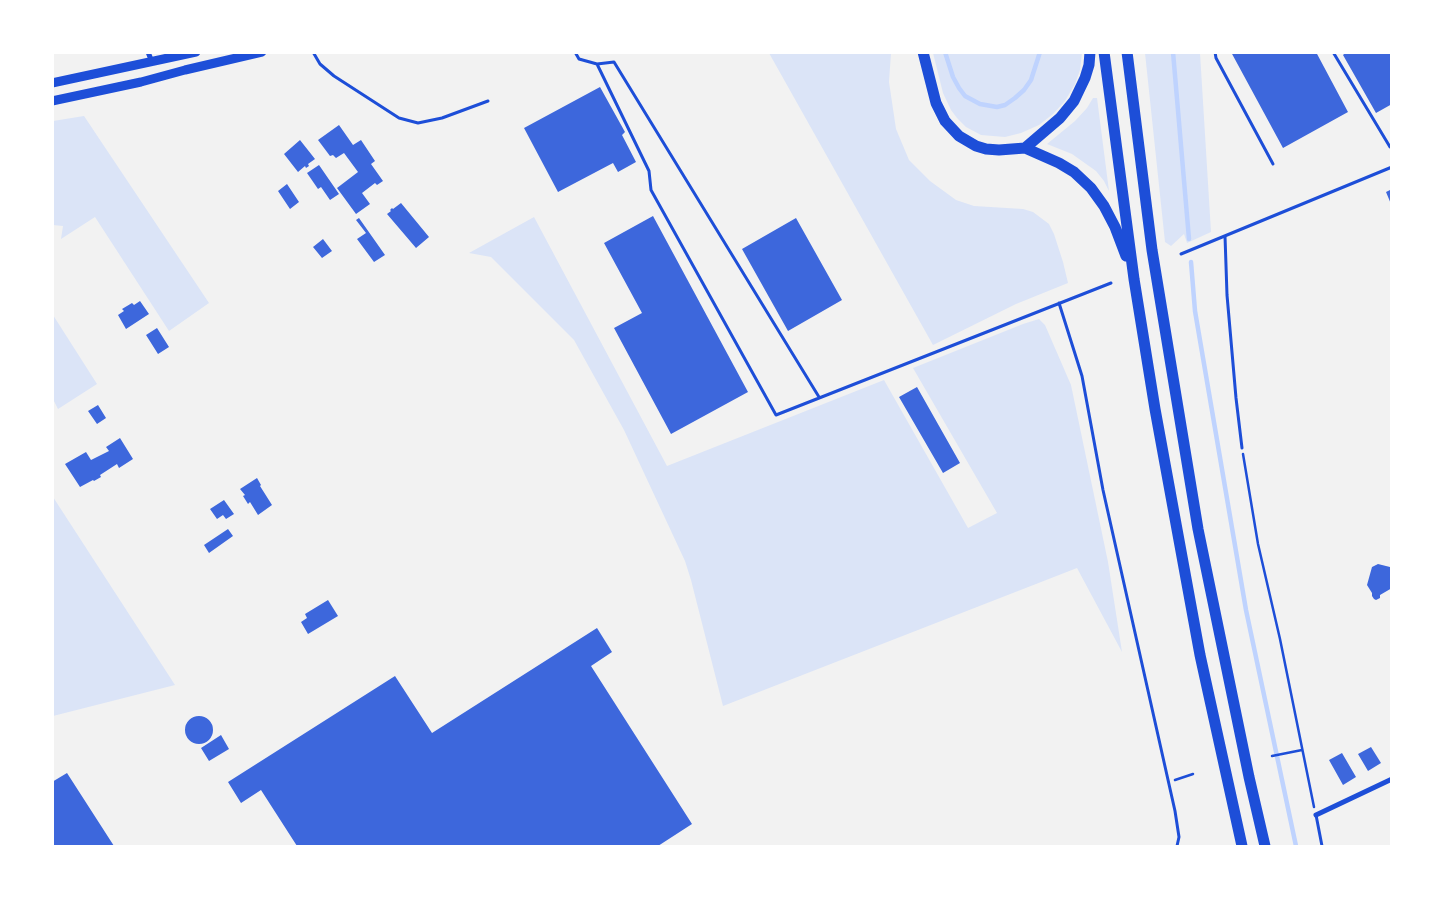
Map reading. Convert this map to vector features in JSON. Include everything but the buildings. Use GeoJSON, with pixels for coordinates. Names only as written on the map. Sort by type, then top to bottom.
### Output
{"type":"FeatureCollection","features":[{"type":"Feature","properties":{"kind":"highway"},"geometry":{"type":"LineString","coordinates":[[923,52],[936,103],[945,121],[959,136],[976,146],[986,149],[1011,150],[1025,148],[1067,167],[1081,177],[1091,188],[1115,227],[1134,279]]}},
{"type":"Feature","properties":{"kind":"highway"},"geometry":{"type":"LineString","coordinates":[[1025,148],[1060,118],[1074,101],[1085,78],[1090,52]]}},
{"type":"Feature","properties":{"kind":"highway"},"geometry":{"type":"LineString","coordinates":[[1104,52],[1134,279],[1155,409],[1200,655],[1242,846]]}},
{"type":"Feature","properties":{"kind":"highway"},"geometry":{"type":"LineString","coordinates":[[1127,52],[1152,250],[1198,529],[1240,738],[1265,846]]}},
{"type":"Feature","properties":{"kind":"main road"},"geometry":{"type":"LineString","coordinates":[[52,83],[196,52]]}},
{"type":"Feature","properties":{"kind":"main road"},"geometry":{"type":"LineString","coordinates":[[52,101],[141,82],[262,52]]}},
{"type":"Feature","properties":{"kind":"street"},"geometry":{"type":"LineString","coordinates":[[148,52],[152,62]]}},
{"type":"Feature","properties":{"kind":"street"},"geometry":{"type":"LineString","coordinates":[[1316,815],[1392,779]]}},
{"type":"Feature","properties":{"kind":"lane"},"geometry":{"type":"LineString","coordinates":[[313,52],[320,64],[334,76],[400,118],[418,123],[442,118],[488,101]]}},
{"type":"Feature","properties":{"kind":"lane"},"geometry":{"type":"LineString","coordinates":[[575,52],[578,59],[597,64],[614,62],[819,398]]}},
{"type":"Feature","properties":{"kind":"lane"},"geometry":{"type":"LineString","coordinates":[[1214,52],[1273,164]]}},
{"type":"Feature","properties":{"kind":"lane"},"geometry":{"type":"LineString","coordinates":[[1333,52],[1390,147],[1392,146]]}},
{"type":"Feature","properties":{"kind":"lane"},"geometry":{"type":"LineString","coordinates":[[597,64],[649,171],[651,190],[776,415],[1111,283]]}},
{"type":"Feature","properties":{"kind":"lane"},"geometry":{"type":"LineString","coordinates":[[1181,254],[1392,167]]}},
{"type":"Feature","properties":{"kind":"lane"},"geometry":{"type":"LineString","coordinates":[[1225,236],[1227,295],[1242,448]]}},
{"type":"Feature","properties":{"kind":"lane"},"geometry":{"type":"LineString","coordinates":[[1059,303],[1082,376],[1104,490],[1168,782],[1179,837],[1177,846]]}},
{"type":"Feature","properties":{"kind":"lane"},"geometry":{"type":"LineString","coordinates":[[1316,815],[1322,846]]}},
{"type":"Feature","properties":{"kind":"path"},"geometry":{"type":"LineString","coordinates":[[1242,448],[1258,544],[1280,638],[1316,815]]}},
{"type":"Feature","properties":{"kind":"path"},"geometry":{"type":"LineString","coordinates":[[1272,756],[1302,750]]}},
{"type":"Feature","properties":{"kind":"path"},"geometry":{"type":"LineString","coordinates":[[1168,782],[1193,774]]}},
{"type":"Feature","properties":{"kind":"shaded area"},"geometry":{"type":"Polygon","coordinates":[[[933,52],[1082,53],[1080,70],[1075,84],[1065,101],[1039,125],[1021,133],[1005,137],[981,135],[966,127],[957,118],[943,93],[933,52]]]}},
{"type":"Feature","properties":{"kind":"shaded area"},"geometry":{"type":"Polygon","coordinates":[[[769,53],[891,53],[889,82],[896,129],[909,160],[930,181],[956,200],[974,206],[1023,209],[1033,212],[1049,224],[1054,234],[1068,283],[1016,304],[933,345],[769,53]]]}},
{"type":"Feature","properties":{"kind":"shaded area"},"geometry":{"type":"Polygon","coordinates":[[[1145,53],[1200,53],[1211,232],[1187,243],[1184,234],[1171,246],[1165,242],[1145,53]]]}},
{"type":"Feature","properties":{"kind":"shaded area"},"geometry":{"type":"Polygon","coordinates":[[[1093,98],[1097,98],[1109,191],[1096,171],[1072,154],[1047,144],[1075,121],[1093,98]]]}},
{"type":"Feature","properties":{"kind":"shaded area"},"geometry":{"type":"Polygon","coordinates":[[[84,116],[209,303],[169,331],[95,217],[61,239],[63,226],[53,225],[53,121],[84,116]]]}},
{"type":"Feature","properties":{"kind":"shaded area"},"geometry":{"type":"Polygon","coordinates":[[[534,217],[667,466],[884,380],[968,528],[997,513],[913,368],[1039,319],[1045,325],[1071,385],[1108,562],[1122,652],[1077,568],[723,706],[685,561],[624,430],[574,340],[491,257],[469,253],[534,217]]]}},
{"type":"Feature","properties":{"kind":"shaded area"},"geometry":{"type":"Polygon","coordinates":[[[53,315],[97,384],[58,409],[53,399],[53,315]]]}},
{"type":"Feature","properties":{"kind":"shaded area"},"geometry":{"type":"Polygon","coordinates":[[[53,497],[175,685],[53,716],[53,497]]]}},
{"type":"Feature","properties":{"kind":"waterway"},"geometry":{"type":"LineString","coordinates":[[945,52],[953,77],[965,96],[980,104],[997,107],[1005,105],[1024,90],[1031,80],[1040,52]]}},
{"type":"Feature","properties":{"kind":"waterway"},"geometry":{"type":"LineString","coordinates":[[1173,52],[1189,239]]}},
{"type":"Feature","properties":{"kind":"waterway"},"geometry":{"type":"LineString","coordinates":[[1191,262],[1195,311],[1246,610],[1296,846]]}}]}
